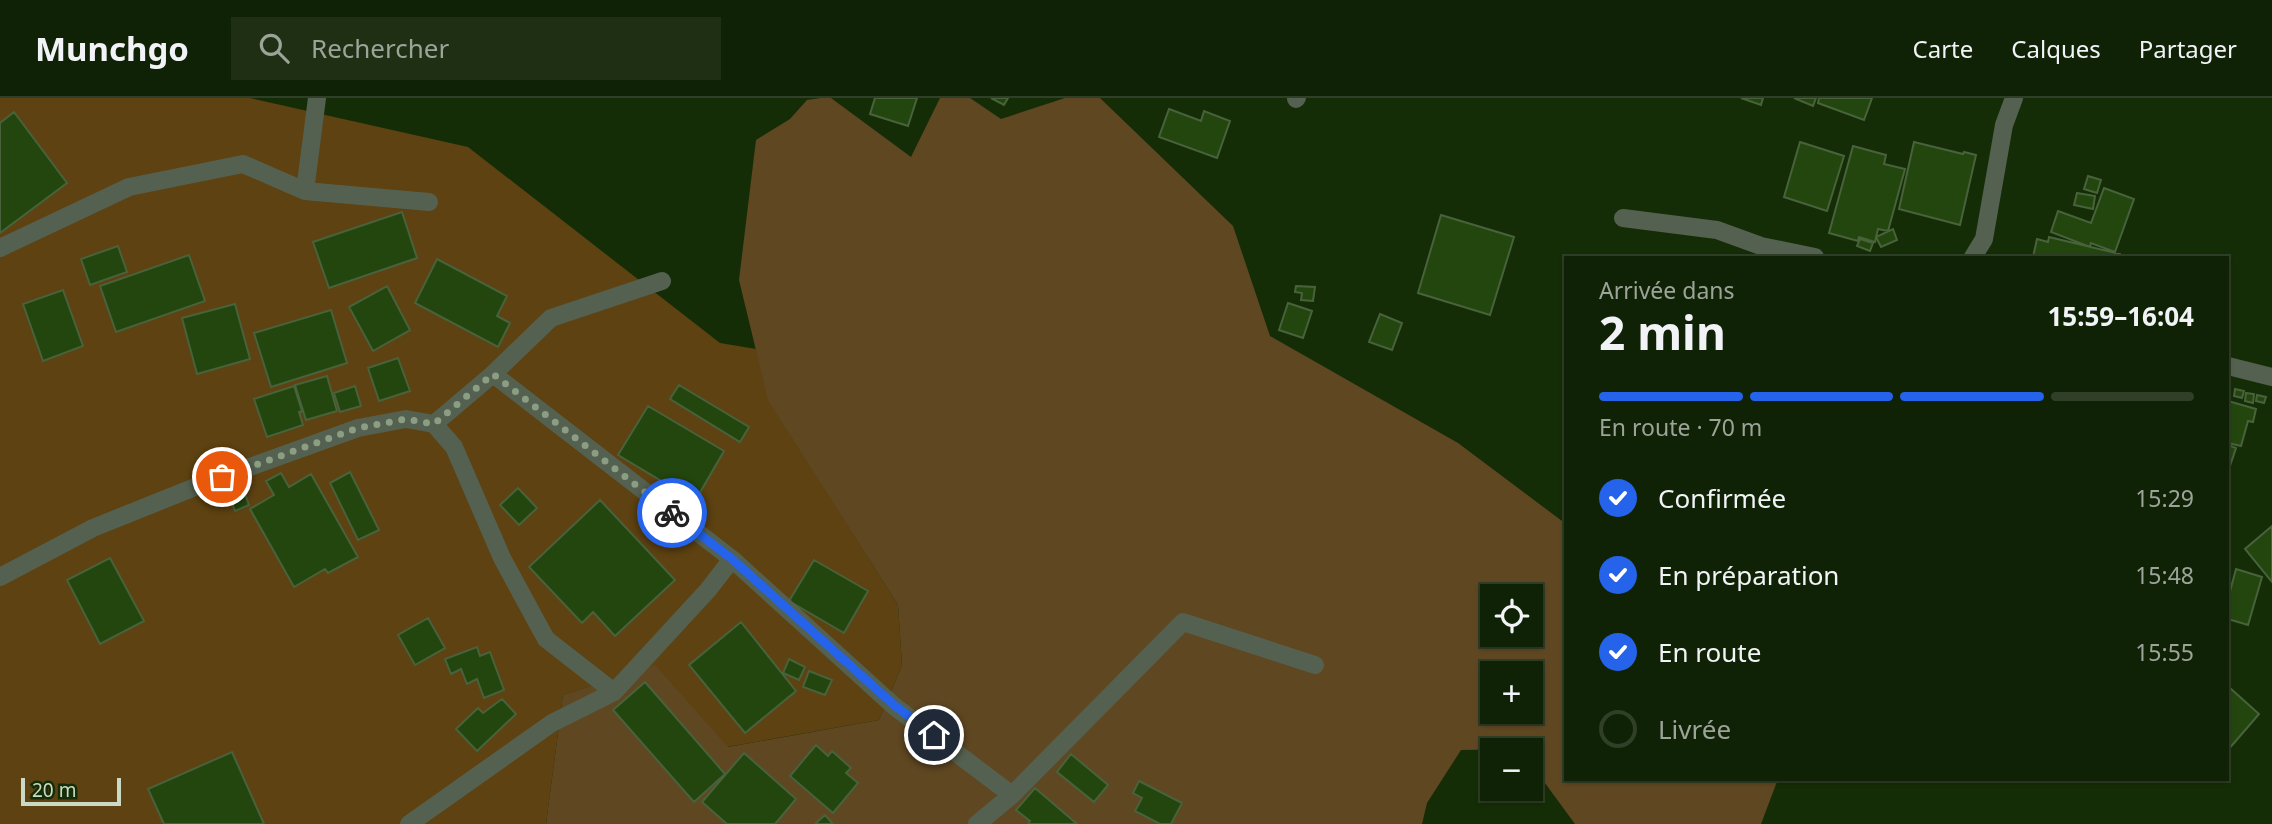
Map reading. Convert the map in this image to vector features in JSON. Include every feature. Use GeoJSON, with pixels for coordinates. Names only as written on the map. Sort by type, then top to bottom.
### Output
{"type":"FeatureCollection","features":[{"type":"Feature","properties":{"kind":"street"},"geometry":{"type":"LineString","coordinates":[[305,191],[317,98]]}},
{"type":"Feature","properties":{"kind":"street"},"geometry":{"type":"LineString","coordinates":[[1974,256],[1984,239],[2004,125],[2014,98]]}},
{"type":"Feature","properties":{"kind":"street"},"geometry":{"type":"LineString","coordinates":[[0,248],[128,187],[243,164],[305,191],[429,202]]}},
{"type":"Feature","properties":{"kind":"street"},"geometry":{"type":"LineString","coordinates":[[1623,218],[1717,230],[1761,246],[1810,256]]}},
{"type":"Feature","properties":{"kind":"street"},"geometry":{"type":"LineString","coordinates":[[434,424],[493,374],[551,318],[662,281]]}},
{"type":"Feature","properties":{"kind":"street"},"geometry":{"type":"LineString","coordinates":[[2229,366],[2272,377]]}},
{"type":"Feature","properties":{"kind":"street"},"geometry":{"type":"LineString","coordinates":[[493,374],[732,559],[894,705],[1012,795]]}},
{"type":"Feature","properties":{"kind":"street"},"geometry":{"type":"LineString","coordinates":[[0,577],[93,528],[200,485],[358,428],[406,419],[434,424],[454,447],[502,558],[546,639],[614,692]]}},
{"type":"Feature","properties":{"kind":"street"},"geometry":{"type":"LineString","coordinates":[[409,824],[552,723],[614,692],[708,590],[732,559]]}},
{"type":"Feature","properties":{"kind":"street"},"geometry":{"type":"LineString","coordinates":[[977,824],[1012,795],[1183,622],[1315,665]]}},
{"type":"Feature","properties":{"kind":"shaded area"},"geometry":{"type":"Polygon","coordinates":[[[0,98],[250,98],[468,147],[720,343],[756,349],[769,400],[898,605],[902,665],[879,720],[727,747],[654,666],[563,695],[546,824],[0,824],[0,98]]]}},
{"type":"Feature","properties":{"kind":"shaded area"},"geometry":{"type":"Polygon","coordinates":[[[831,98],[911,157],[940,98],[970,98],[1001,119],[1065,98],[1100,98],[1233,226],[1270,336],[1458,443],[1564,522],[1564,781],[1777,781],[1761,824],[1575,824],[1543,780],[1543,738],[1480,738],[1480,750],[1461,750],[1427,803],[1422,824],[546,824],[563,695],[655,665],[728,747],[879,720],[902,665],[898,605],[768,400],[739,280],[756,140],[790,119],[807,100],[831,98]]]}},
{"type":"Feature","properties":{"kind":"building"},"geometry":{"type":"Polygon","coordinates":[[[875,98],[917,98],[908,126],[870,114],[875,98]]]}},
{"type":"Feature","properties":{"kind":"building"},"geometry":{"type":"Polygon","coordinates":[[[991,98],[1008,98],[1004,105],[991,98]]]}},
{"type":"Feature","properties":{"kind":"building"},"geometry":{"type":"Polygon","coordinates":[[[1741,98],[1763,98],[1761,105],[1741,98]]]}},
{"type":"Feature","properties":{"kind":"building"},"geometry":{"type":"Polygon","coordinates":[[[1794,98],[1816,98],[1813,106],[1794,98]]]}},
{"type":"Feature","properties":{"kind":"building"},"geometry":{"type":"Polygon","coordinates":[[[1819,98],[1872,98],[1864,120],[1818,103],[1819,98]]]}},
{"type":"Feature","properties":{"kind":"building"},"geometry":{"type":"Polygon","coordinates":[[[1169,109],[1201,121],[1204,111],[1230,121],[1217,158],[1159,137],[1169,109]]]}},
{"type":"Feature","properties":{"kind":"building"},"geometry":{"type":"Polygon","coordinates":[[[14,112],[67,183],[0,233],[0,123],[14,112]]]}},
{"type":"Feature","properties":{"kind":"building"},"geometry":{"type":"Polygon","coordinates":[[[1800,142],[1844,156],[1827,211],[1784,197],[1800,142]]]}},
{"type":"Feature","properties":{"kind":"building"},"geometry":{"type":"Polygon","coordinates":[[[1914,142],[1976,155],[1960,225],[1899,209],[1914,142]]]}},
{"type":"Feature","properties":{"kind":"building"},"geometry":{"type":"Polygon","coordinates":[[[1853,146],[1886,155],[1884,164],[1905,169],[1888,231],[1878,229],[1875,242],[1859,237],[1858,241],[1829,233],[1853,146]]]}},
{"type":"Feature","properties":{"kind":"building"},"geometry":{"type":"Polygon","coordinates":[[[2088,176],[2101,180],[2097,193],[2084,189],[2088,176]]]}},
{"type":"Feature","properties":{"kind":"building"},"geometry":{"type":"Polygon","coordinates":[[[2104,188],[2134,199],[2115,252],[2091,243],[2090,247],[2051,232],[2058,211],[2091,223],[2104,188]]]}},
{"type":"Feature","properties":{"kind":"building"},"geometry":{"type":"Polygon","coordinates":[[[2077,193],[2095,196],[2093,209],[2074,205],[2077,193]]]}},
{"type":"Feature","properties":{"kind":"building"},"geometry":{"type":"Polygon","coordinates":[[[402,212],[417,258],[329,288],[313,242],[402,212]]]}},
{"type":"Feature","properties":{"kind":"building"},"geometry":{"type":"Polygon","coordinates":[[[1441,215],[1514,237],[1490,315],[1418,293],[1441,215]]]}},
{"type":"Feature","properties":{"kind":"building"},"geometry":{"type":"Polygon","coordinates":[[[1893,229],[1897,240],[1881,247],[1876,237],[1893,229]]]}},
{"type":"Feature","properties":{"kind":"building"},"geometry":{"type":"Polygon","coordinates":[[[2049,237],[2120,256],[2033,256],[2037,239],[2048,242],[2049,237]]]}},
{"type":"Feature","properties":{"kind":"building"},"geometry":{"type":"Polygon","coordinates":[[[1860,239],[1873,243],[1870,251],[1857,246],[1860,239]]]}},
{"type":"Feature","properties":{"kind":"building"},"geometry":{"type":"Polygon","coordinates":[[[118,246],[127,272],[90,285],[81,259],[118,246]]]}},
{"type":"Feature","properties":{"kind":"building"},"geometry":{"type":"Polygon","coordinates":[[[189,255],[205,301],[116,332],[100,286],[189,255]]]}},
{"type":"Feature","properties":{"kind":"building"},"geometry":{"type":"Polygon","coordinates":[[[437,259],[507,296],[497,316],[510,323],[498,347],[415,303],[437,259]]]}},
{"type":"Feature","properties":{"kind":"building"},"geometry":{"type":"Polygon","coordinates":[[[387,286],[410,330],[373,351],[349,307],[387,286]]]}},
{"type":"Feature","properties":{"kind":"building"},"geometry":{"type":"Polygon","coordinates":[[[1296,286],[1315,287],[1313,301],[1301,300],[1302,293],[1295,292],[1296,286]]]}},
{"type":"Feature","properties":{"kind":"building"},"geometry":{"type":"Polygon","coordinates":[[[63,290],[83,346],[43,361],[23,304],[63,290]]]}},
{"type":"Feature","properties":{"kind":"building"},"geometry":{"type":"Polygon","coordinates":[[[1288,303],[1312,311],[1303,338],[1279,330],[1288,303]]]}},
{"type":"Feature","properties":{"kind":"building"},"geometry":{"type":"Polygon","coordinates":[[[235,304],[250,359],[197,374],[182,318],[235,304]]]}},
{"type":"Feature","properties":{"kind":"building"},"geometry":{"type":"Polygon","coordinates":[[[331,310],[347,363],[271,387],[254,333],[331,310]]]}},
{"type":"Feature","properties":{"kind":"building"},"geometry":{"type":"Polygon","coordinates":[[[1380,314],[1402,323],[1392,350],[1369,342],[1380,314]]]}},
{"type":"Feature","properties":{"kind":"building"},"geometry":{"type":"Polygon","coordinates":[[[398,358],[410,391],[379,401],[368,368],[398,358]]]}},
{"type":"Feature","properties":{"kind":"building"},"geometry":{"type":"Polygon","coordinates":[[[327,376],[337,411],[306,420],[295,385],[327,376]]]}},
{"type":"Feature","properties":{"kind":"building"},"geometry":{"type":"Polygon","coordinates":[[[679,385],[749,427],[740,442],[670,399],[679,385]]]}},
{"type":"Feature","properties":{"kind":"building"},"geometry":{"type":"Polygon","coordinates":[[[294,386],[302,411],[299,412],[303,425],[267,437],[254,399],[294,386]]]}},
{"type":"Feature","properties":{"kind":"building"},"geometry":{"type":"Polygon","coordinates":[[[355,386],[361,406],[340,412],[334,393],[355,386]]]}},
{"type":"Feature","properties":{"kind":"building"},"geometry":{"type":"Polygon","coordinates":[[[2235,389],[2244,391],[2242,398],[2234,396],[2235,389]]]}},
{"type":"Feature","properties":{"kind":"building"},"geometry":{"type":"Polygon","coordinates":[[[2246,393],[2254,394],[2253,403],[2245,401],[2246,393]]]}},
{"type":"Feature","properties":{"kind":"building"},"geometry":{"type":"Polygon","coordinates":[[[2257,395],[2266,397],[2264,403],[2256,401],[2257,395]]]}},
{"type":"Feature","properties":{"kind":"building"},"geometry":{"type":"Polygon","coordinates":[[[2229,401],[2256,409],[2253,422],[2248,421],[2241,446],[2229,443],[2229,401]]]}},
{"type":"Feature","properties":{"kind":"building"},"geometry":{"type":"Polygon","coordinates":[[[648,406],[724,451],[695,501],[618,455],[648,406]]]}},
{"type":"Feature","properties":{"kind":"building"},"geometry":{"type":"Polygon","coordinates":[[[2229,445],[2236,448],[2229,469],[2229,445]]]}},
{"type":"Feature","properties":{"kind":"building"},"geometry":{"type":"Polygon","coordinates":[[[350,472],[379,530],[358,540],[330,483],[350,472]]]}},
{"type":"Feature","properties":{"kind":"building"},"geometry":{"type":"Polygon","coordinates":[[[281,473],[289,487],[311,474],[358,557],[328,573],[325,569],[294,587],[250,509],[274,495],[266,481],[281,473]]]}},
{"type":"Feature","properties":{"kind":"building"},"geometry":{"type":"Polygon","coordinates":[[[518,488],[537,508],[519,525],[500,505],[518,488]]]}},
{"type":"Feature","properties":{"kind":"building"},"geometry":{"type":"Polygon","coordinates":[[[243,489],[249,505],[235,511],[229,495],[243,489]]]}},
{"type":"Feature","properties":{"kind":"building"},"geometry":{"type":"Polygon","coordinates":[[[600,500],[675,580],[615,636],[593,612],[582,623],[529,567],[600,500]]]}},
{"type":"Feature","properties":{"kind":"building"},"geometry":{"type":"Polygon","coordinates":[[[2272,526],[2272,582],[2245,549],[2272,526]]]}},
{"type":"Feature","properties":{"kind":"building"},"geometry":{"type":"Polygon","coordinates":[[[110,558],[144,621],[100,644],[67,580],[110,558]]]}},
{"type":"Feature","properties":{"kind":"building"},"geometry":{"type":"Polygon","coordinates":[[[814,560],[868,591],[844,633],[789,601],[814,560]]]}},
{"type":"Feature","properties":{"kind":"building"},"geometry":{"type":"Polygon","coordinates":[[[2236,569],[2262,577],[2248,625],[2229,619],[2229,595],[2236,569]]]}},
{"type":"Feature","properties":{"kind":"building"},"geometry":{"type":"Polygon","coordinates":[[[428,618],[445,648],[415,665],[398,635],[428,618]]]}},
{"type":"Feature","properties":{"kind":"building"},"geometry":{"type":"Polygon","coordinates":[[[741,622],[796,691],[745,733],[689,665],[741,622]]]}},
{"type":"Feature","properties":{"kind":"building"},"geometry":{"type":"Polygon","coordinates":[[[477,647],[480,656],[490,652],[504,690],[484,698],[477,679],[467,684],[461,669],[451,674],[445,659],[477,647]]]}},
{"type":"Feature","properties":{"kind":"building"},"geometry":{"type":"Polygon","coordinates":[[[789,659],[805,667],[799,680],[783,673],[789,659]]]}},
{"type":"Feature","properties":{"kind":"building"},"geometry":{"type":"Polygon","coordinates":[[[809,671],[832,680],[825,695],[803,687],[809,671]]]}},
{"type":"Feature","properties":{"kind":"building"},"geometry":{"type":"Polygon","coordinates":[[[645,682],[725,774],[694,802],[613,710],[645,682]]]}},
{"type":"Feature","properties":{"kind":"building"},"geometry":{"type":"Polygon","coordinates":[[[2229,689],[2259,714],[2229,749],[2229,689]]]}},
{"type":"Feature","properties":{"kind":"building"},"geometry":{"type":"Polygon","coordinates":[[[502,699],[516,714],[477,751],[456,729],[478,708],[483,713],[502,699]]]}},
{"type":"Feature","properties":{"kind":"building"},"geometry":{"type":"Polygon","coordinates":[[[816,745],[828,756],[832,751],[851,768],[846,773],[858,783],[833,813],[790,776],[816,745]]]}},
{"type":"Feature","properties":{"kind":"building"},"geometry":{"type":"Polygon","coordinates":[[[232,752],[264,824],[164,824],[148,789],[232,752]]]}},
{"type":"Feature","properties":{"kind":"building"},"geometry":{"type":"Polygon","coordinates":[[[744,753],[796,799],[775,824],[727,824],[702,802],[744,753]]]}},
{"type":"Feature","properties":{"kind":"building"},"geometry":{"type":"Polygon","coordinates":[[[1071,754],[1108,785],[1094,802],[1057,772],[1071,754]]]}},
{"type":"Feature","properties":{"kind":"building"},"geometry":{"type":"Polygon","coordinates":[[[1139,781],[1182,803],[1171,824],[1160,824],[1135,811],[1142,798],[1133,793],[1139,781]]]}},
{"type":"Feature","properties":{"kind":"building"},"geometry":{"type":"Polygon","coordinates":[[[1035,788],[1077,824],[1028,824],[1030,821],[1016,810],[1035,788]]]}},
{"type":"Feature","properties":{"kind":"building"},"geometry":{"type":"Polygon","coordinates":[[[825,815],[833,824],[815,824],[825,815]]]}},
{"type":"Feature","properties":{"kind":"way so far"},"geometry":{"type":"LineString","coordinates":[[222,477],[358,428],[406,419],[434,424],[493,374],[672,513]]}},
{"type":"Feature","properties":{"kind":"route"},"geometry":{"type":"LineString","coordinates":[[672,513],[732,559],[894,705],[934,735]]}}]}
